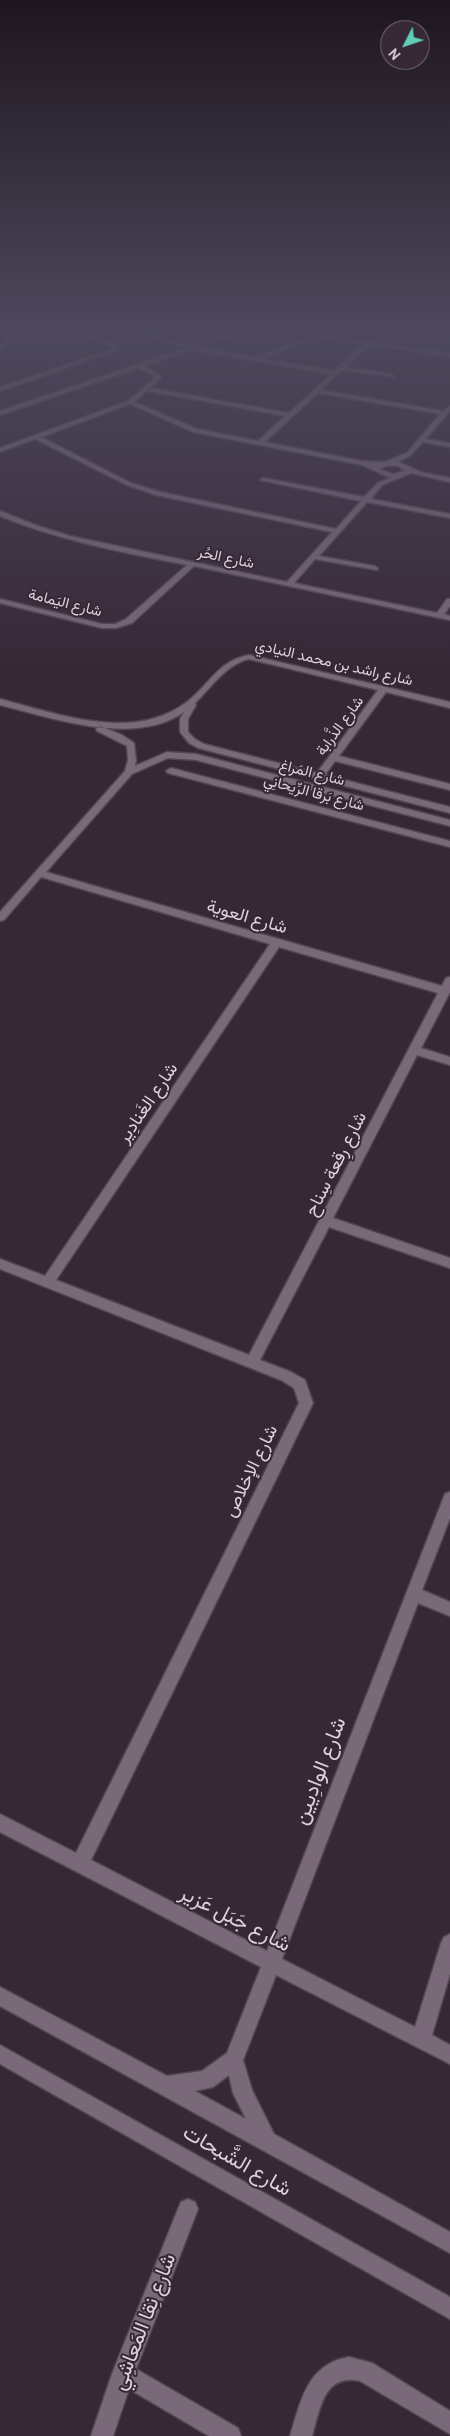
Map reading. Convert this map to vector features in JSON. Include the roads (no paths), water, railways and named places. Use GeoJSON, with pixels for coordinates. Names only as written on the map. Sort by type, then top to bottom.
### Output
{"type":"FeatureCollection","features":[{"type":"Feature","properties":{"kind":"street"},"geometry":{"type":"LineString","coordinates":[[56,448],[129,484],[158,494],[337,531]]}},
{"type":"Feature","properties":{"kind":"street"},"geometry":{"type":"LineString","coordinates":[[279,448],[361,463],[383,464],[392,463],[408,454],[414,448]]}},
{"type":"Feature","properties":{"kind":"street"},"geometry":{"type":"LineString","coordinates":[[404,472],[408,454]]}},
{"type":"Feature","properties":{"kind":"street"},"geometry":{"type":"LineString","coordinates":[[361,463],[378,472],[404,472],[450,480]]}},
{"type":"Feature","properties":{"kind":"street"},"geometry":{"type":"LineString","coordinates":[[392,463],[404,472]]}},
{"type":"Feature","properties":{"kind":"street"},"geometry":{"type":"LineString","coordinates":[[380,484],[378,467],[383,464]]}},
{"type":"Feature","properties":{"kind":"street"},"geometry":{"type":"LineString","coordinates":[[289,584],[380,484],[404,472]]}},
{"type":"Feature","properties":{"kind":"street"},"geometry":{"type":"LineString","coordinates":[[263,480],[450,516]]}},
{"type":"Feature","properties":{"kind":"street","name":"شارع الحُر"},"geometry":{"type":"LineString","coordinates":[[0,513],[35,528],[70,538],[450,618]]}},
{"type":"Feature","properties":{"kind":"street"},"geometry":{"type":"LineString","coordinates":[[314,557],[374,568]]}},
{"type":"Feature","properties":{"kind":"street","name":"شارع اليَمامة"},"geometry":{"type":"LineString","coordinates":[[0,601],[102,626],[116,626],[129,621],[191,564]]}},
{"type":"Feature","properties":{"kind":"street"},"geometry":{"type":"LineString","coordinates":[[439,616],[450,600]]}},
{"type":"Feature","properties":{"kind":"street","name":"شارع راشد بن محمد النيادي"},"geometry":{"type":"LineString","coordinates":[[151,724],[174,716],[196,698],[230,662],[249,657],[450,705]]}},
{"type":"Feature","properties":{"kind":"street","name":"شارع الذَّرابة"},"geometry":{"type":"LineString","coordinates":[[319,777],[383,690]]}},
{"type":"Feature","properties":{"kind":"street","name":"شارع راشد بن محمد النيادي"},"geometry":{"type":"LineString","coordinates":[[166,755],[176,752],[187,743],[188,737],[184,732],[184,718],[196,698]]}},
{"type":"Feature","properties":{"kind":"street"},"geometry":{"type":"LineString","coordinates":[[0,702],[70,719],[108,731],[131,745]]}},
{"type":"Feature","properties":{"kind":"street"},"geometry":{"type":"LineString","coordinates":[[70,719],[118,726],[151,724]]}},
{"type":"Feature","properties":{"kind":"street"},"geometry":{"type":"LineString","coordinates":[[129,772],[132,760],[129,739],[133,732],[151,724]]}},
{"type":"Feature","properties":{"kind":"street","name":"شارع المَراغ"},"geometry":{"type":"LineString","coordinates":[[151,724],[176,726],[192,741],[210,749],[450,810]]}},
{"type":"Feature","properties":{"kind":"street","name":"شارع المَراغ"},"geometry":{"type":"LineString","coordinates":[[131,745],[145,754],[196,757],[450,822]]}},
{"type":"Feature","properties":{"kind":"street"},"geometry":{"type":"LineString","coordinates":[[0,918],[129,772],[166,755]]}},
{"type":"Feature","properties":{"kind":"street"},"geometry":{"type":"LineString","coordinates":[[334,758],[450,787]]}},
{"type":"Feature","properties":{"kind":"street","name":"شارع بَرقا الرِّيحانِي"},"geometry":{"type":"LineString","coordinates":[[171,771],[450,844]]}},
{"type":"Feature","properties":{"kind":"street","name":"شارع العوية"},"geometry":{"type":"LineString","coordinates":[[40,874],[278,942],[448,986]]}},
{"type":"Feature","properties":{"kind":"street","name":"شارع الغَنادِير"},"geometry":{"type":"LineString","coordinates":[[47,1283],[278,942]]}},
{"type":"Feature","properties":{"kind":"street","name":"شارع رِقعة سِناح"},"geometry":{"type":"LineString","coordinates":[[252,1362],[448,986]]}},
{"type":"Feature","properties":{"kind":"street"},"geometry":{"type":"LineString","coordinates":[[414,1050],[450,1061]]}},
{"type":"Feature","properties":{"kind":"street"},"geometry":{"type":"LineString","coordinates":[[326,1221],[450,1264]]}},
{"type":"Feature","properties":{"kind":"street","name":"شارع الإخلاص"},"geometry":{"type":"LineString","coordinates":[[1,1266],[286,1376],[300,1384],[306,1404],[80,1864]]}},
{"type":"Feature","properties":{"kind":"street","name":"شارع الوادِيين"},"geometry":{"type":"LineString","coordinates":[[234,2060],[450,1499]]}},
{"type":"Feature","properties":{"kind":"street"},"geometry":{"type":"LineString","coordinates":[[413,1594],[450,1609]]}},
{"type":"Feature","properties":{"kind":"street","name":"شارع جَبَل عَزير"},"geometry":{"type":"LineString","coordinates":[[0,1823],[450,2055]]}},
{"type":"Feature","properties":{"kind":"street"},"geometry":{"type":"LineString","coordinates":[[421,2040],[450,1944]]}},
{"type":"Feature","properties":{"kind":"street","name":"شارع الشَّبحات"},"geometry":{"type":"LineString","coordinates":[[0,1996],[450,2243]]}},
{"type":"Feature","properties":{"kind":"street","name":"شارع الشَّبحات"},"geometry":{"type":"LineString","coordinates":[[0,2054],[450,2310]]}},
{"type":"Feature","properties":{"kind":"street"},"geometry":{"type":"LineString","coordinates":[[164,2086],[206,2080],[234,2060],[242,2093],[267,2141]]}},
{"type":"Feature","properties":{"kind":"street","name":"شارع نِقا المَعاشِي"},"geometry":{"type":"LineString","coordinates":[[102,2436],[123,2374],[188,2210]]}},
{"type":"Feature","properties":{"kind":"street"},"geometry":{"type":"LineString","coordinates":[[431,2299],[450,2317]]}},
{"type":"Feature","properties":{"kind":"street"},"geometry":{"type":"LineString","coordinates":[[301,2436],[319,2387],[328,2374],[339,2367],[352,2366],[364,2371],[450,2423]]}},
{"type":"Feature","properties":{"kind":"street"},"geometry":{"type":"LineString","coordinates":[[123,2374],[230,2436]]}}]}
